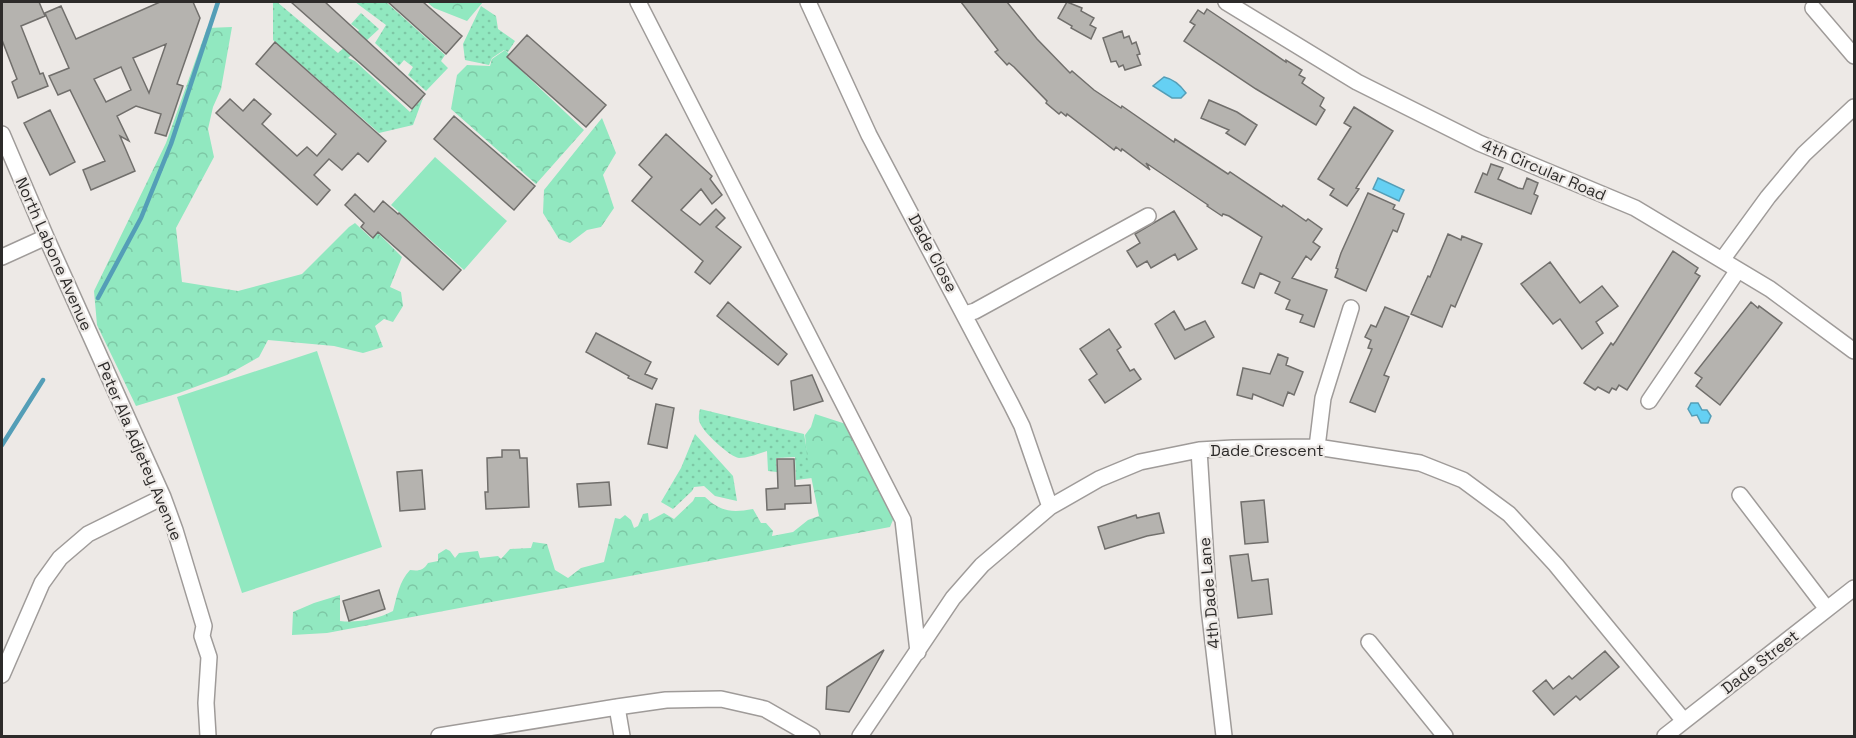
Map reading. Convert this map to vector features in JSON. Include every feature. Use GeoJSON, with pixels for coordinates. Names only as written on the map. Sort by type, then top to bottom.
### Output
{"type":"FeatureCollection","features":[{"type":"Feature","properties":{"kind":"street"},"geometry":{"type":"LineString","coordinates":[[638,2],[903,520],[918,652]]}},
{"type":"Feature","properties":{"kind":"street","name":"Dade Close"},"geometry":{"type":"LineString","coordinates":[[808,2],[869,135],[1022,426],[1050,507]]}},
{"type":"Feature","properties":{"kind":"street","name":"4th Circular Road"},"geometry":{"type":"LineString","coordinates":[[1226,2],[1357,82],[1479,143],[1635,208],[1770,289],[1854,351]]}},
{"type":"Feature","properties":{"kind":"street"},"geometry":{"type":"LineString","coordinates":[[1813,8],[1854,56]]}},
{"type":"Feature","properties":{"kind":"street"},"geometry":{"type":"LineString","coordinates":[[1722,260],[1768,197],[1804,154],[1854,107]]}},
{"type":"Feature","properties":{"kind":"street","name":"North Labone Avenue"},"geometry":{"type":"LineString","coordinates":[[2,134],[93,342]]}},
{"type":"Feature","properties":{"kind":"street"},"geometry":{"type":"LineString","coordinates":[[965,314],[975,311],[1148,216]]}},
{"type":"Feature","properties":{"kind":"street"},"geometry":{"type":"LineString","coordinates":[[2,257],[46,237]]}},
{"type":"Feature","properties":{"kind":"street"},"geometry":{"type":"LineString","coordinates":[[1649,401],[1738,270]]}},
{"type":"Feature","properties":{"kind":"street"},"geometry":{"type":"LineString","coordinates":[[1317,447],[1323,398],[1351,308]]}},
{"type":"Feature","properties":{"kind":"street","name":"Peter Ala Adjetey Avenue"},"geometry":{"type":"LineString","coordinates":[[93,342],[163,497],[204,626],[202,636],[209,657],[206,703],[208,736]]}},
{"type":"Feature","properties":{"kind":"street","name":"Dade Crescent"},"geometry":{"type":"LineString","coordinates":[[860,736],[953,598],[982,566],[1050,507],[1099,479],[1140,462],[1199,450],[1233,447],[1317,447],[1420,464],[1463,480],[1509,514],[1556,565],[1684,721]]}},
{"type":"Feature","properties":{"kind":"street","name":"4th Dade Lane"},"geometry":{"type":"LineString","coordinates":[[1199,450],[1209,608],[1224,736]]}},
{"type":"Feature","properties":{"kind":"street"},"geometry":{"type":"LineString","coordinates":[[1740,495],[1827,609]]}},
{"type":"Feature","properties":{"kind":"street"},"geometry":{"type":"LineString","coordinates":[[2,675],[42,583],[60,558],[88,534],[163,497]]}},
{"type":"Feature","properties":{"kind":"street","name":"Dade Street"},"geometry":{"type":"LineString","coordinates":[[1665,736],[1854,588]]}},
{"type":"Feature","properties":{"kind":"street"},"geometry":{"type":"LineString","coordinates":[[1369,642],[1445,736]]}},
{"type":"Feature","properties":{"kind":"street"},"geometry":{"type":"LineString","coordinates":[[439,736],[666,700],[721,699],[765,709],[812,736]]}},
{"type":"Feature","properties":{"kind":"street"},"geometry":{"type":"LineString","coordinates":[[617,707],[622,736]]}},
{"type":"Feature","properties":{"kind":"green space"},"geometry":{"type":"Polygon","coordinates":[[[273,2],[277,2],[338,53],[355,38],[361,46],[348,58],[355,61],[410,112],[423,98],[413,125],[379,133],[273,40],[273,2]]]}},
{"type":"Feature","properties":{"kind":"green space"},"geometry":{"type":"Polygon","coordinates":[[[355,2],[386,2],[445,55],[441,61],[448,68],[426,91],[408,75],[413,67],[404,60],[399,66],[375,43],[386,25],[355,2]]]}},
{"type":"Feature","properties":{"kind":"green space"},"geometry":{"type":"Polygon","coordinates":[[[427,2],[483,2],[467,21],[434,8],[427,2]]]}},
{"type":"Feature","properties":{"kind":"green space"},"geometry":{"type":"Polygon","coordinates":[[[481,6],[496,16],[498,29],[515,41],[508,52],[504,50],[492,58],[489,65],[465,60],[463,44],[481,6]]]}},
{"type":"Feature","properties":{"kind":"green space"},"geometry":{"type":"Polygon","coordinates":[[[361,13],[379,29],[366,41],[357,33],[359,30],[351,24],[361,13]]]}},
{"type":"Feature","properties":{"kind":"green space"},"geometry":{"type":"Polygon","coordinates":[[[232,27],[221,89],[213,107],[208,129],[214,157],[176,228],[182,282],[238,291],[302,274],[355,223],[372,239],[378,233],[402,257],[390,287],[401,292],[403,306],[393,322],[384,319],[375,326],[383,347],[363,353],[334,346],[268,340],[259,357],[227,375],[136,406],[97,325],[94,291],[166,143],[207,28],[232,27]]]}},
{"type":"Feature","properties":{"kind":"green space"},"geometry":{"type":"Polygon","coordinates":[[[505,50],[509,54],[507,57],[584,130],[536,184],[451,109],[457,75],[467,65],[490,66],[492,59],[505,50]]]}},
{"type":"Feature","properties":{"kind":"green space"},"geometry":{"type":"Polygon","coordinates":[[[602,118],[616,153],[603,175],[614,208],[601,227],[587,230],[570,243],[559,239],[543,213],[544,190],[602,118]]]}},
{"type":"Feature","properties":{"kind":"green space"},"geometry":{"type":"Polygon","coordinates":[[[435,157],[507,221],[464,270],[391,205],[435,157]]]}},
{"type":"Feature","properties":{"kind":"green space"},"geometry":{"type":"Polygon","coordinates":[[[317,351],[382,547],[242,593],[177,397],[317,351]]]}},
{"type":"Feature","properties":{"kind":"green space"},"geometry":{"type":"Polygon","coordinates":[[[700,409],[804,434],[812,478],[796,480],[795,457],[776,458],[777,472],[768,471],[767,451],[753,456],[735,457],[723,449],[702,427],[699,420],[700,409]]]}},
{"type":"Feature","properties":{"kind":"green space"},"geometry":{"type":"Polygon","coordinates":[[[815,414],[849,425],[859,454],[895,515],[890,527],[327,633],[292,635],[293,612],[340,595],[340,621],[368,620],[393,611],[401,584],[410,570],[420,570],[428,563],[438,561],[438,554],[446,549],[455,558],[459,553],[478,551],[480,558],[498,556],[501,559],[510,549],[531,548],[533,542],[547,544],[555,570],[568,578],[581,568],[604,562],[615,518],[620,519],[625,515],[631,520],[634,528],[638,526],[643,514],[648,513],[649,521],[664,513],[674,519],[695,497],[705,497],[716,506],[727,510],[753,509],[761,523],[766,523],[773,531],[772,536],[793,532],[808,520],[819,516],[805,435],[811,427],[815,414]]]}},
{"type":"Feature","properties":{"kind":"green space"},"geometry":{"type":"Polygon","coordinates":[[[695,434],[733,476],[737,501],[715,496],[704,486],[694,487],[673,509],[661,502],[681,468],[695,434]]]}},
{"type":"Feature","properties":{"kind":"water"},"geometry":{"type":"Polygon","coordinates":[[[1164,77],[1171,79],[1186,93],[1181,98],[1172,98],[1153,86],[1164,77]]]}},
{"type":"Feature","properties":{"kind":"water"},"geometry":{"type":"Polygon","coordinates":[[[1378,178],[1404,190],[1399,201],[1373,189],[1378,178]]]}},
{"type":"Feature","properties":{"kind":"water"},"geometry":{"type":"Polygon","coordinates":[[[1691,403],[1698,403],[1702,410],[1707,410],[1711,416],[1708,423],[1701,423],[1697,415],[1692,416],[1688,409],[1691,403]]]}},
{"type":"Feature","properties":{"kind":"building"},"geometry":{"type":"Polygon","coordinates":[[[2,2],[39,2],[45,16],[21,26],[40,74],[43,73],[48,86],[18,98],[12,82],[17,79],[2,40],[2,2]]]}},
{"type":"Feature","properties":{"kind":"building"},"geometry":{"type":"Polygon","coordinates":[[[160,2],[193,2],[200,18],[177,84],[183,86],[166,136],[155,133],[161,114],[136,106],[117,116],[129,141],[120,136],[135,171],[91,190],[83,170],[105,161],[70,90],[58,95],[49,76],[69,68],[45,13],[61,6],[76,39],[160,2]],[[166,44],[133,58],[149,93],[166,44]],[[121,67],[94,79],[106,102],[131,90],[121,67]]]}},
{"type":"Feature","properties":{"kind":"building"},"geometry":{"type":"Polygon","coordinates":[[[291,2],[325,2],[425,94],[412,109],[291,2]]]}},
{"type":"Feature","properties":{"kind":"building"},"geometry":{"type":"Polygon","coordinates":[[[388,2],[423,2],[462,36],[446,54],[388,2]]]}},
{"type":"Feature","properties":{"kind":"building"},"geometry":{"type":"Polygon","coordinates":[[[961,2],[1007,2],[1037,39],[1070,73],[1072,71],[1094,90],[1121,108],[1122,106],[1174,142],[1175,139],[1228,174],[1230,172],[1282,207],[1283,205],[1322,229],[1313,242],[1320,247],[1311,260],[1306,256],[1292,278],[1327,290],[1314,327],[1300,322],[1303,315],[1286,309],[1290,300],[1275,293],[1280,282],[1260,273],[1254,288],[1242,283],[1262,237],[1229,216],[1223,214],[1222,216],[1146,163],[1150,170],[1122,149],[1121,151],[1116,147],[1114,150],[1067,114],[1066,116],[1061,112],[1059,114],[1014,67],[1009,63],[1007,65],[995,52],[998,50],[961,2]]]}},
{"type":"Feature","properties":{"kind":"building"},"geometry":{"type":"Polygon","coordinates":[[[1067,2],[1082,8],[1081,11],[1094,18],[1090,25],[1096,28],[1091,39],[1058,18],[1067,2]]]}},
{"type":"Feature","properties":{"kind":"building"},"geometry":{"type":"Polygon","coordinates":[[[1207,9],[1286,62],[1286,60],[1302,70],[1299,75],[1305,78],[1302,83],[1324,98],[1320,106],[1325,110],[1316,125],[1256,89],[1184,41],[1195,25],[1190,22],[1198,10],[1204,14],[1207,9]]]}},
{"type":"Feature","properties":{"kind":"building"},"geometry":{"type":"Polygon","coordinates":[[[1122,31],[1124,38],[1129,36],[1132,44],[1136,42],[1141,65],[1125,70],[1123,65],[1119,67],[1116,61],[1111,62],[1103,38],[1122,31]]]}},
{"type":"Feature","properties":{"kind":"building"},"geometry":{"type":"Polygon","coordinates":[[[527,35],[606,105],[586,127],[507,57],[527,35]]]}},
{"type":"Feature","properties":{"kind":"building"},"geometry":{"type":"Polygon","coordinates":[[[275,42],[386,141],[368,162],[358,153],[342,170],[329,159],[314,175],[330,190],[317,205],[216,113],[230,99],[243,111],[254,99],[271,114],[262,124],[297,156],[307,147],[317,156],[336,134],[256,64],[275,42]]]}},
{"type":"Feature","properties":{"kind":"building"},"geometry":{"type":"Polygon","coordinates":[[[1209,100],[1237,112],[1257,125],[1245,145],[1226,133],[1229,130],[1201,118],[1209,100]]]}},
{"type":"Feature","properties":{"kind":"building"},"geometry":{"type":"Polygon","coordinates":[[[1354,107],[1393,131],[1347,206],[1330,195],[1334,189],[1318,179],[1351,127],[1344,123],[1354,107]]]}},
{"type":"Feature","properties":{"kind":"building"},"geometry":{"type":"Polygon","coordinates":[[[50,110],[75,162],[50,175],[24,123],[50,110]]]}},
{"type":"Feature","properties":{"kind":"building"},"geometry":{"type":"Polygon","coordinates":[[[454,116],[535,186],[514,210],[434,139],[454,116]]]}},
{"type":"Feature","properties":{"kind":"building"},"geometry":{"type":"Polygon","coordinates":[[[666,134],[712,176],[710,179],[722,195],[712,204],[701,189],[681,210],[700,225],[716,209],[725,218],[716,227],[741,247],[710,284],[695,272],[703,261],[632,201],[652,177],[639,165],[666,134]]]}},
{"type":"Feature","properties":{"kind":"building"},"geometry":{"type":"Polygon","coordinates":[[[1491,164],[1503,168],[1498,179],[1518,188],[1523,189],[1527,178],[1538,183],[1534,194],[1538,196],[1531,214],[1475,192],[1483,173],[1487,175],[1491,164]]]}},
{"type":"Feature","properties":{"kind":"building"},"geometry":{"type":"Polygon","coordinates":[[[1368,193],[1395,205],[1393,209],[1404,214],[1397,232],[1393,230],[1366,291],[1335,277],[1341,253],[1368,193]]]}},
{"type":"Feature","properties":{"kind":"building"},"geometry":{"type":"Polygon","coordinates":[[[355,194],[374,212],[383,201],[461,270],[443,290],[378,232],[373,238],[361,227],[364,223],[345,205],[355,194]]]}},
{"type":"Feature","properties":{"kind":"building"},"geometry":{"type":"Polygon","coordinates":[[[1174,211],[1197,249],[1178,260],[1175,254],[1151,268],[1147,261],[1137,267],[1127,251],[1140,243],[1135,234],[1174,211]]]}},
{"type":"Feature","properties":{"kind":"building"},"geometry":{"type":"Polygon","coordinates":[[[1448,234],[1461,240],[1462,236],[1482,244],[1455,307],[1451,305],[1442,327],[1411,314],[1448,234]]]}},
{"type":"Feature","properties":{"kind":"building"},"geometry":{"type":"Polygon","coordinates":[[[1673,251],[1698,268],[1695,273],[1700,276],[1627,390],[1619,385],[1616,390],[1612,388],[1609,393],[1598,387],[1595,390],[1584,383],[1611,343],[1613,345],[1616,341],[1673,251]]]}},
{"type":"Feature","properties":{"kind":"building"},"geometry":{"type":"Polygon","coordinates":[[[1550,262],[1580,303],[1602,286],[1618,306],[1596,322],[1603,333],[1582,349],[1560,319],[1553,324],[1521,284],[1550,262]]]}},
{"type":"Feature","properties":{"kind":"building"},"geometry":{"type":"Polygon","coordinates":[[[728,302],[787,354],[778,365],[717,316],[728,302]]]}},
{"type":"Feature","properties":{"kind":"building"},"geometry":{"type":"Polygon","coordinates":[[[1751,302],[1782,323],[1720,405],[1696,386],[1702,378],[1695,373],[1751,302]]]}},
{"type":"Feature","properties":{"kind":"building"},"geometry":{"type":"Polygon","coordinates":[[[1385,307],[1409,317],[1384,375],[1389,377],[1375,412],[1350,402],[1372,349],[1368,348],[1371,340],[1365,337],[1371,325],[1376,327],[1385,307]]]}},
{"type":"Feature","properties":{"kind":"building"},"geometry":{"type":"Polygon","coordinates":[[[1174,311],[1185,330],[1205,321],[1214,337],[1175,359],[1155,324],[1174,311]]]}},
{"type":"Feature","properties":{"kind":"building"},"geometry":{"type":"Polygon","coordinates":[[[1109,329],[1121,347],[1117,350],[1130,371],[1134,369],[1141,379],[1105,403],[1089,380],[1097,374],[1080,349],[1109,329]]]}},
{"type":"Feature","properties":{"kind":"building"},"geometry":{"type":"Polygon","coordinates":[[[596,333],[651,362],[645,374],[657,379],[652,389],[628,378],[629,376],[586,352],[596,333]]]}},
{"type":"Feature","properties":{"kind":"building"},"geometry":{"type":"Polygon","coordinates":[[[1278,354],[1288,358],[1286,365],[1303,372],[1294,395],[1288,392],[1283,406],[1253,394],[1252,399],[1237,395],[1243,368],[1270,374],[1278,354]]]}},
{"type":"Feature","properties":{"kind":"building"},"geometry":{"type":"Polygon","coordinates":[[[812,375],[823,401],[794,410],[791,381],[812,375]]]}},
{"type":"Feature","properties":{"kind":"building"},"geometry":{"type":"Polygon","coordinates":[[[656,404],[674,408],[667,448],[648,444],[656,404]]]}},
{"type":"Feature","properties":{"kind":"building"},"geometry":{"type":"Polygon","coordinates":[[[502,450],[519,450],[520,458],[527,458],[529,507],[486,509],[487,458],[502,457],[502,450]]]}},
{"type":"Feature","properties":{"kind":"building"},"geometry":{"type":"Polygon","coordinates":[[[777,459],[794,459],[795,486],[810,485],[811,503],[785,504],[785,509],[767,510],[766,489],[778,488],[777,459]]]}},
{"type":"Feature","properties":{"kind":"building"},"geometry":{"type":"Polygon","coordinates":[[[422,470],[425,509],[400,511],[397,472],[422,470]]]}},
{"type":"Feature","properties":{"kind":"building"},"geometry":{"type":"Polygon","coordinates":[[[609,482],[611,505],[579,507],[577,484],[609,482]]]}},
{"type":"Feature","properties":{"kind":"building"},"geometry":{"type":"Polygon","coordinates":[[[1264,500],[1268,542],[1245,544],[1241,502],[1264,500]]]}},
{"type":"Feature","properties":{"kind":"building"},"geometry":{"type":"Polygon","coordinates":[[[1159,513],[1164,533],[1105,549],[1098,527],[1136,515],[1137,518],[1159,513]]]}},
{"type":"Feature","properties":{"kind":"building"},"geometry":{"type":"Polygon","coordinates":[[[1248,554],[1252,581],[1268,579],[1272,614],[1238,618],[1230,556],[1248,554]]]}},
{"type":"Feature","properties":{"kind":"building"},"geometry":{"type":"Polygon","coordinates":[[[379,590],[385,609],[349,621],[343,601],[379,590]]]}},
{"type":"Feature","properties":{"kind":"building"},"geometry":{"type":"Polygon","coordinates":[[[884,650],[849,712],[826,709],[827,687],[884,650]]]}},
{"type":"Feature","properties":{"kind":"building"},"geometry":{"type":"Polygon","coordinates":[[[1605,651],[1619,667],[1580,700],[1576,696],[1554,715],[1533,691],[1546,680],[1553,689],[1569,676],[1572,679],[1605,651]]]}},
{"type":"Feature","properties":{"kind":"waterway"},"geometry":{"type":"LineString","coordinates":[[98,298],[141,218],[171,144],[218,2]]}},
{"type":"Feature","properties":{"kind":"waterway"},"geometry":{"type":"LineString","coordinates":[[2,445],[43,380]]}}]}
